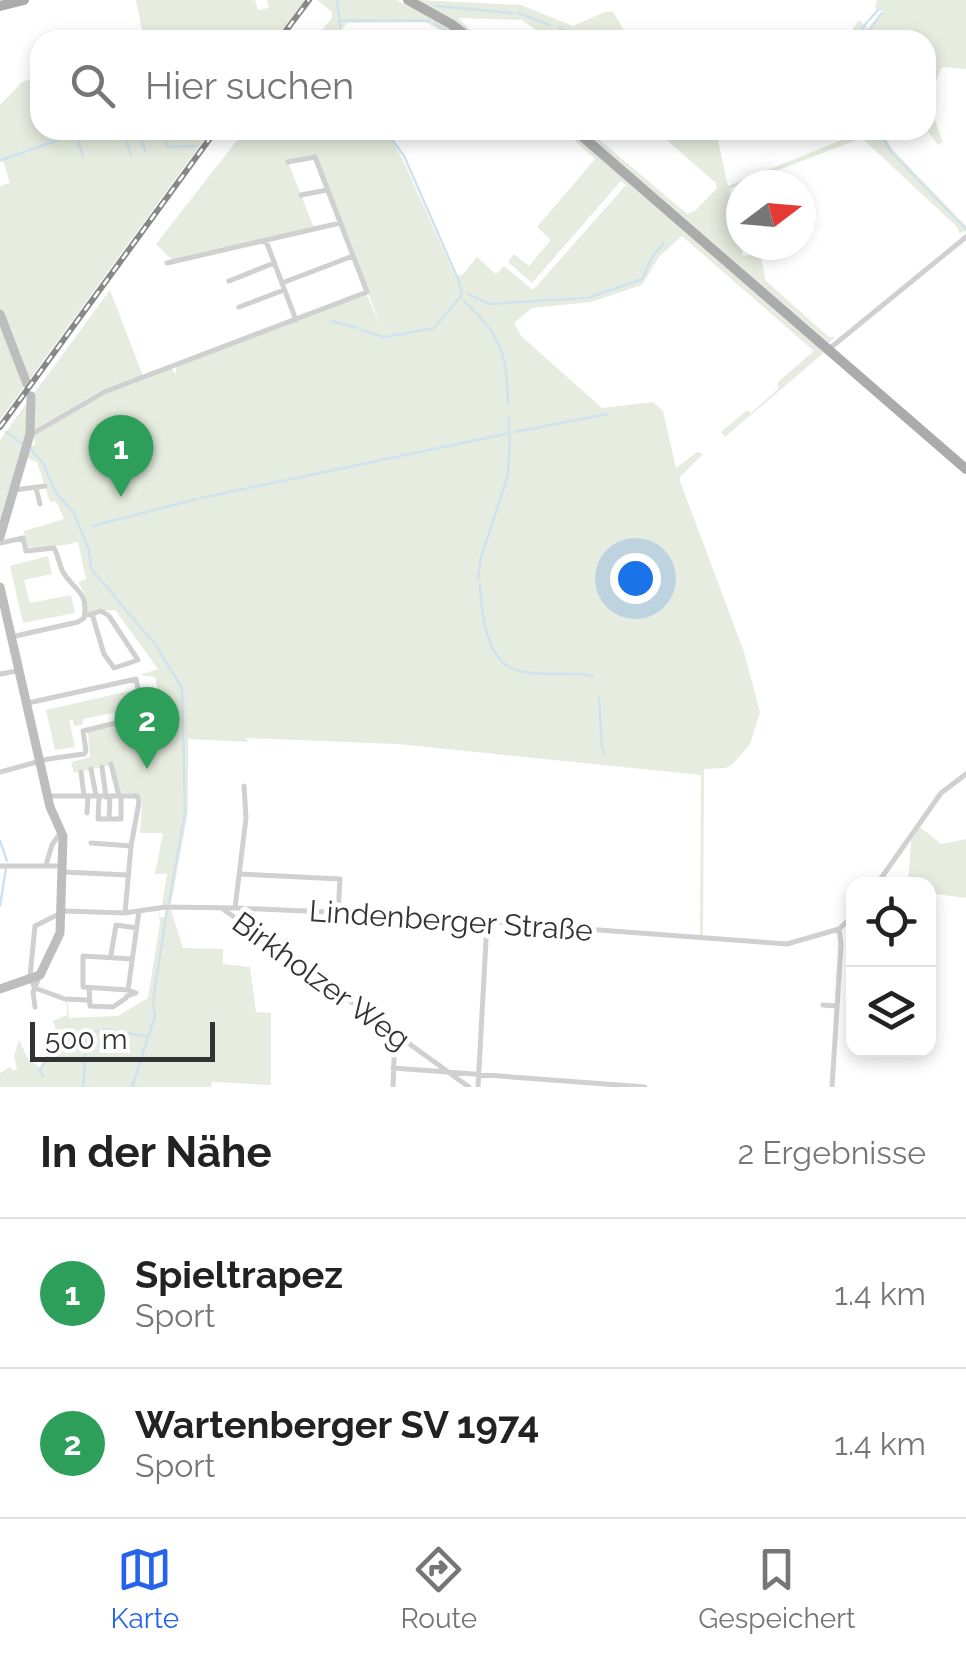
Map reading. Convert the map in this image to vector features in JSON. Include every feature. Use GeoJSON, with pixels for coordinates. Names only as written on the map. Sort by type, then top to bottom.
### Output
{"type":"FeatureCollection","features":[{"type":"Feature","properties":{"kind":"main road"},"geometry":{"type":"LineString","coordinates":[[0,6],[24,0]]}},
{"type":"Feature","properties":{"kind":"main road"},"geometry":{"type":"LineString","coordinates":[[408,0],[459,30]]}},
{"type":"Feature","properties":{"kind":"main road"},"geometry":{"type":"LineString","coordinates":[[588,140],[966,469]]}},
{"type":"Feature","properties":{"kind":"main road"},"geometry":{"type":"LineString","coordinates":[[0,314],[28,384]]}},
{"type":"Feature","properties":{"kind":"main road"},"geometry":{"type":"LineString","coordinates":[[0,540],[30,434],[30,396]]}},
{"type":"Feature","properties":{"kind":"main road"},"geometry":{"type":"LineString","coordinates":[[0,587],[52,812],[62,831],[55,865],[60,912],[58,939],[34,981],[0,990]]}},
{"type":"Feature","properties":{"kind":"street"},"geometry":{"type":"LineString","coordinates":[[30,434],[98,395],[367,292],[315,157],[288,162]]}},
{"type":"Feature","properties":{"kind":"street"},"geometry":{"type":"LineString","coordinates":[[300,196],[327,190]]}},
{"type":"Feature","properties":{"kind":"street"},"geometry":{"type":"LineString","coordinates":[[167,263],[340,223]]}},
{"type":"Feature","properties":{"kind":"street"},"geometry":{"type":"LineString","coordinates":[[829,350],[966,237]]}},
{"type":"Feature","properties":{"kind":"street"},"geometry":{"type":"LineString","coordinates":[[266,240],[296,320]]}},
{"type":"Feature","properties":{"kind":"street"},"geometry":{"type":"LineString","coordinates":[[239,307],[354,256]]}},
{"type":"Feature","properties":{"kind":"street"},"geometry":{"type":"LineString","coordinates":[[228,280],[274,263]]}},
{"type":"Feature","properties":{"kind":"street"},"geometry":{"type":"LineString","coordinates":[[14,490],[45,486]]}},
{"type":"Feature","properties":{"kind":"street"},"geometry":{"type":"LineString","coordinates":[[36,488],[40,504]]}},
{"type":"Feature","properties":{"kind":"street"},"geometry":{"type":"LineString","coordinates":[[0,540],[23,538],[26,551],[47,547],[56,550],[62,571],[81,592],[89,614],[104,654],[114,668],[138,660],[109,616],[101,611],[89,614],[78,622],[11,637]]}},
{"type":"Feature","properties":{"kind":"street"},"geometry":{"type":"LineString","coordinates":[[0,674],[19,671]]}},
{"type":"Feature","properties":{"kind":"street"},"geometry":{"type":"LineString","coordinates":[[0,772],[84,754],[83,731],[144,716],[136,679],[27,704]]}},
{"type":"Feature","properties":{"kind":"street"},"geometry":{"type":"LineString","coordinates":[[91,769],[98,818],[121,819],[112,764]]}},
{"type":"Feature","properties":{"kind":"street"},"geometry":{"type":"LineString","coordinates":[[87,813],[97,796],[102,767]]}},
{"type":"Feature","properties":{"kind":"street"},"geometry":{"type":"LineString","coordinates":[[82,772],[109,819]]}},
{"type":"Feature","properties":{"kind":"street"},"geometry":{"type":"LineString","coordinates":[[883,877],[941,793],[966,774]]}},
{"type":"Feature","properties":{"kind":"street"},"geometry":{"type":"LineString","coordinates":[[232,911],[246,818],[244,786]]}},
{"type":"Feature","properties":{"kind":"street"},"geometry":{"type":"LineString","coordinates":[[48,796],[136,795],[139,800],[125,914]]}},
{"type":"Feature","properties":{"kind":"street"},"geometry":{"type":"LineString","coordinates":[[55,865],[53,842],[62,831]]}},
{"type":"Feature","properties":{"kind":"street"},"geometry":{"type":"LineString","coordinates":[[91,843],[131,846]]}},
{"type":"Feature","properties":{"kind":"street"},"geometry":{"type":"LineString","coordinates":[[1,865],[55,865],[128,875]]}},
{"type":"Feature","properties":{"kind":"street"},"geometry":{"type":"LineString","coordinates":[[240,874],[340,879],[338,912]]}},
{"type":"Feature","properties":{"kind":"street","name":"Birkholzer Weg"},"geometry":{"type":"LineString","coordinates":[[139,912],[166,907],[232,911],[469,1087]]}},
{"type":"Feature","properties":{"kind":"street","name":"Lindenberger Straße"},"geometry":{"type":"LineString","coordinates":[[232,911],[338,912],[787,944],[840,929]]}},
{"type":"Feature","properties":{"kind":"street"},"geometry":{"type":"LineString","coordinates":[[35,1007],[35,926],[60,912],[139,912],[127,993],[113,1007],[90,1006],[89,987]]}},
{"type":"Feature","properties":{"kind":"street"},"geometry":{"type":"LineString","coordinates":[[478,1087],[488,922]]}},
{"type":"Feature","properties":{"kind":"street"},"geometry":{"type":"LineString","coordinates":[[832,1087],[840,929],[846,923]]}},
{"type":"Feature","properties":{"kind":"street"},"geometry":{"type":"LineString","coordinates":[[111,955],[116,925],[137,928]]}},
{"type":"Feature","properties":{"kind":"street"},"geometry":{"type":"LineString","coordinates":[[127,993],[82,985],[84,955],[132,959]]}},
{"type":"Feature","properties":{"kind":"street"},"geometry":{"type":"LineString","coordinates":[[34,981],[64,999],[86,1000]]}},
{"type":"Feature","properties":{"kind":"street"},"geometry":{"type":"LineString","coordinates":[[823,1005],[837,1006]]}},
{"type":"Feature","properties":{"kind":"street"},"geometry":{"type":"LineString","coordinates":[[393,1087],[395,1034]]}},
{"type":"Feature","properties":{"kind":"street"},"geometry":{"type":"LineString","coordinates":[[393,1068],[645,1087]]}},
{"type":"Feature","properties":{"kind":"shaded area"},"geometry":{"type":"Polygon","coordinates":[[[136,0],[255,0],[258,10],[269,8],[267,0],[307,0],[284,30],[142,30],[136,0]]]}},
{"type":"Feature","properties":{"kind":"shaded area"},"geometry":{"type":"Polygon","coordinates":[[[317,0],[396,0],[452,30],[440,30],[425,22],[347,23],[339,30],[322,30],[332,12],[317,0]]]}},
{"type":"Feature","properties":{"kind":"shaded area"},"geometry":{"type":"Polygon","coordinates":[[[419,0],[521,5],[573,26],[613,12],[624,30],[536,30],[522,20],[458,18],[471,30],[466,30],[419,0]]]}},
{"type":"Feature","properties":{"kind":"shaded area"},"geometry":{"type":"Polygon","coordinates":[[[877,0],[966,0],[966,69],[942,67],[936,83],[936,30],[852,30],[859,20],[869,29],[884,12],[875,8],[877,0]]]}},
{"type":"Feature","properties":{"kind":"shaded area"},"geometry":{"type":"Polygon","coordinates":[[[30,79],[30,140],[204,140],[0,420],[0,186],[10,183],[3,161],[0,162],[0,105],[22,82],[30,79]]]}},
{"type":"Feature","properties":{"kind":"shaded area"},"geometry":{"type":"Polygon","coordinates":[[[936,121],[943,142],[938,145],[934,140],[936,121]]]}},
{"type":"Feature","properties":{"kind":"shaded area"},"geometry":{"type":"Polygon","coordinates":[[[237,140],[391,140],[455,276],[462,275],[477,257],[496,274],[504,266],[533,290],[626,185],[621,181],[532,283],[508,262],[514,254],[529,266],[551,240],[537,227],[595,159],[574,140],[582,140],[826,351],[725,437],[721,432],[747,410],[751,413],[779,388],[780,380],[814,351],[682,236],[659,257],[642,285],[591,302],[532,308],[514,323],[521,336],[602,408],[653,402],[663,411],[676,468],[697,452],[703,454],[680,481],[744,652],[760,712],[750,744],[732,765],[704,769],[703,935],[701,775],[398,744],[188,739],[188,811],[171,904],[162,905],[167,874],[155,874],[163,833],[140,833],[142,801],[137,794],[119,793],[112,765],[74,773],[71,762],[90,757],[88,732],[163,712],[155,677],[140,675],[158,669],[115,610],[87,612],[78,582],[86,579],[78,542],[26,547],[24,531],[64,519],[56,501],[50,502],[37,462],[26,457],[29,445],[35,445],[34,436],[107,392],[171,368],[176,374],[176,366],[366,293],[382,329],[315,155],[288,162],[314,228],[172,260],[156,244],[237,140]]]}},
{"type":"Feature","properties":{"kind":"shaded area"},"geometry":{"type":"Polygon","coordinates":[[[595,140],[600,140],[687,214],[717,188],[716,183],[667,140],[718,141],[726,177],[726,254],[595,140]]]}},
{"type":"Feature","properties":{"kind":"shaded area"},"geometry":{"type":"Polygon","coordinates":[[[842,140],[857,140],[779,170],[768,170],[842,140]]]}},
{"type":"Feature","properties":{"kind":"shaded area"},"geometry":{"type":"Polygon","coordinates":[[[864,140],[886,140],[966,226],[966,231],[959,233],[864,140]]]}},
{"type":"Feature","properties":{"kind":"shaded area"},"geometry":{"type":"Polygon","coordinates":[[[733,260],[761,260],[766,281],[829,337],[835,337],[829,343],[733,260]]]}},
{"type":"Feature","properties":{"kind":"shaded area"},"geometry":{"type":"Polygon","coordinates":[[[110,290],[143,376],[101,390],[33,430],[32,396],[110,290]]]}},
{"type":"Feature","properties":{"kind":"shaded area"},"geometry":{"type":"Polygon","coordinates":[[[29,400],[30,418],[0,530],[0,440],[29,400]]]}},
{"type":"Feature","properties":{"kind":"shaded area"},"geometry":{"type":"Polygon","coordinates":[[[48,556],[52,574],[24,580],[30,603],[71,595],[75,613],[23,623],[10,566],[48,556]]]}},
{"type":"Feature","properties":{"kind":"shaded area"},"geometry":{"type":"Polygon","coordinates":[[[129,691],[133,709],[83,719],[83,724],[74,726],[73,720],[69,720],[75,747],[55,750],[46,710],[129,691]]]}},
{"type":"Feature","properties":{"kind":"shaded area"},"geometry":{"type":"Polygon","coordinates":[[[920,827],[941,844],[966,839],[966,898],[936,894],[936,877],[908,877],[911,841],[920,827]]]}},
{"type":"Feature","properties":{"kind":"shaded area"},"geometry":{"type":"Polygon","coordinates":[[[158,910],[160,917],[167,917],[171,910],[183,948],[223,949],[223,964],[250,967],[256,1012],[271,1013],[271,1085],[212,1082],[211,1087],[0,1087],[0,1073],[10,1067],[13,1071],[17,1069],[14,1056],[19,1040],[28,1059],[40,1067],[59,1037],[53,1021],[67,1015],[63,999],[68,1004],[69,1018],[118,1016],[148,998],[160,922],[158,910]]]}},
{"type":"Feature","properties":{"kind":"waterway"},"geometry":{"type":"LineString","coordinates":[[337,0],[341,30]]}},
{"type":"Feature","properties":{"kind":"waterway"},"geometry":{"type":"LineString","coordinates":[[436,6],[512,13]]}},
{"type":"Feature","properties":{"kind":"waterway"},"geometry":{"type":"LineString","coordinates":[[869,20],[878,10]]}},
{"type":"Feature","properties":{"kind":"waterway"},"geometry":{"type":"LineString","coordinates":[[518,13],[550,25]]}},
{"type":"Feature","properties":{"kind":"waterway"},"geometry":{"type":"LineString","coordinates":[[869,30],[882,13]]}},
{"type":"Feature","properties":{"kind":"waterway"},"geometry":{"type":"LineString","coordinates":[[339,20],[430,21]]}},
{"type":"Feature","properties":{"kind":"waterway"},"geometry":{"type":"LineString","coordinates":[[861,30],[867,22]]}},
{"type":"Feature","properties":{"kind":"waterway"},"geometry":{"type":"LineString","coordinates":[[434,23],[445,30]]}},
{"type":"Feature","properties":{"kind":"waterway"},"geometry":{"type":"LineString","coordinates":[[559,28],[564,30]]}},
{"type":"Feature","properties":{"kind":"waterway"},"geometry":{"type":"LineString","coordinates":[[1,160],[58,140]]}},
{"type":"Feature","properties":{"kind":"waterway"},"geometry":{"type":"LineString","coordinates":[[78,140],[83,157]]}},
{"type":"Feature","properties":{"kind":"waterway"},"geometry":{"type":"LineString","coordinates":[[126,140],[131,155]]}},
{"type":"Feature","properties":{"kind":"waterway"},"geometry":{"type":"LineString","coordinates":[[142,140],[145,151]]}},
{"type":"Feature","properties":{"kind":"waterway"},"geometry":{"type":"LineString","coordinates":[[166,140],[168,147]]}},
{"type":"Feature","properties":{"kind":"waterway"},"geometry":{"type":"LineString","coordinates":[[386,337],[434,328],[462,295],[404,156],[392,140]]}},
{"type":"Feature","properties":{"kind":"waterway"},"geometry":{"type":"LineString","coordinates":[[884,140],[966,229]]}},
{"type":"Feature","properties":{"kind":"waterway"},"geometry":{"type":"LineString","coordinates":[[171,147],[195,146]]}},
{"type":"Feature","properties":{"kind":"waterway"},"geometry":{"type":"LineString","coordinates":[[588,298],[642,279],[663,244]]}},
{"type":"Feature","properties":{"kind":"waterway"},"geometry":{"type":"LineString","coordinates":[[468,294],[490,304],[584,298]]}},
{"type":"Feature","properties":{"kind":"waterway"},"geometry":{"type":"LineString","coordinates":[[464,301],[500,347],[508,404]]}},
{"type":"Feature","properties":{"kind":"waterway"},"geometry":{"type":"LineString","coordinates":[[331,321],[358,328]]}},
{"type":"Feature","properties":{"kind":"waterway"},"geometry":{"type":"LineString","coordinates":[[362,330],[384,337]]}},
{"type":"Feature","properties":{"kind":"waterway"},"geometry":{"type":"LineString","coordinates":[[515,432],[607,414]]}},
{"type":"Feature","properties":{"kind":"waterway"},"geometry":{"type":"LineString","coordinates":[[509,418],[509,430]]}},
{"type":"Feature","properties":{"kind":"waterway"},"geometry":{"type":"LineString","coordinates":[[6,432],[23,444]]}},
{"type":"Feature","properties":{"kind":"waterway"},"geometry":{"type":"LineString","coordinates":[[201,498],[510,433]]}},
{"type":"Feature","properties":{"kind":"waterway"},"geometry":{"type":"LineString","coordinates":[[478,579],[481,557],[508,475],[510,436]]}},
{"type":"Feature","properties":{"kind":"waterway"},"geometry":{"type":"LineString","coordinates":[[30,448],[43,463],[56,493],[74,513],[89,550],[91,569],[117,599]]}},
{"type":"Feature","properties":{"kind":"waterway"},"geometry":{"type":"LineString","coordinates":[[92,526],[197,499]]}},
{"type":"Feature","properties":{"kind":"waterway"},"geometry":{"type":"LineString","coordinates":[[480,584],[486,630],[501,660],[523,672],[574,674]]}},
{"type":"Feature","properties":{"kind":"waterway"},"geometry":{"type":"LineString","coordinates":[[118,601],[155,644],[182,688],[185,812],[169,903]]}},
{"type":"Feature","properties":{"kind":"waterway"},"geometry":{"type":"LineString","coordinates":[[578,674],[593,676]]}},
{"type":"Feature","properties":{"kind":"waterway"},"geometry":{"type":"LineString","coordinates":[[599,698],[605,754]]}},
{"type":"Feature","properties":{"kind":"waterway"},"geometry":{"type":"LineString","coordinates":[[0,841],[7,861]]}},
{"type":"Feature","properties":{"kind":"waterway"},"geometry":{"type":"LineString","coordinates":[[0,906],[6,868]]}},
{"type":"Feature","properties":{"kind":"waterway"},"geometry":{"type":"LineString","coordinates":[[132,1087],[155,1016],[153,1001],[167,910]]}},
{"type":"Feature","properties":{"kind":"waterway"},"geometry":{"type":"LineString","coordinates":[[43,1076],[40,1070],[59,1037],[107,1030],[146,1036]]}},
{"type":"Feature","properties":{"kind":"waterway"},"geometry":{"type":"LineString","coordinates":[[83,1087],[87,1033]]}},
{"type":"Feature","properties":{"kind":"railway"},"geometry":{"type":"LineString","coordinates":[[286,30],[309,0]]}},
{"type":"Feature","properties":{"kind":"railway"},"geometry":{"type":"LineString","coordinates":[[0,427],[209,140]]}},
{"type":"Feature","properties":{"kind":"place","name":"Spieltrapez"},"geometry":{"type":"Point","coordinates":[121,497]}},
{"type":"Feature","properties":{"kind":"place","name":"Wartenberger SV 1974"},"geometry":{"type":"Point","coordinates":[147,769]}}]}
